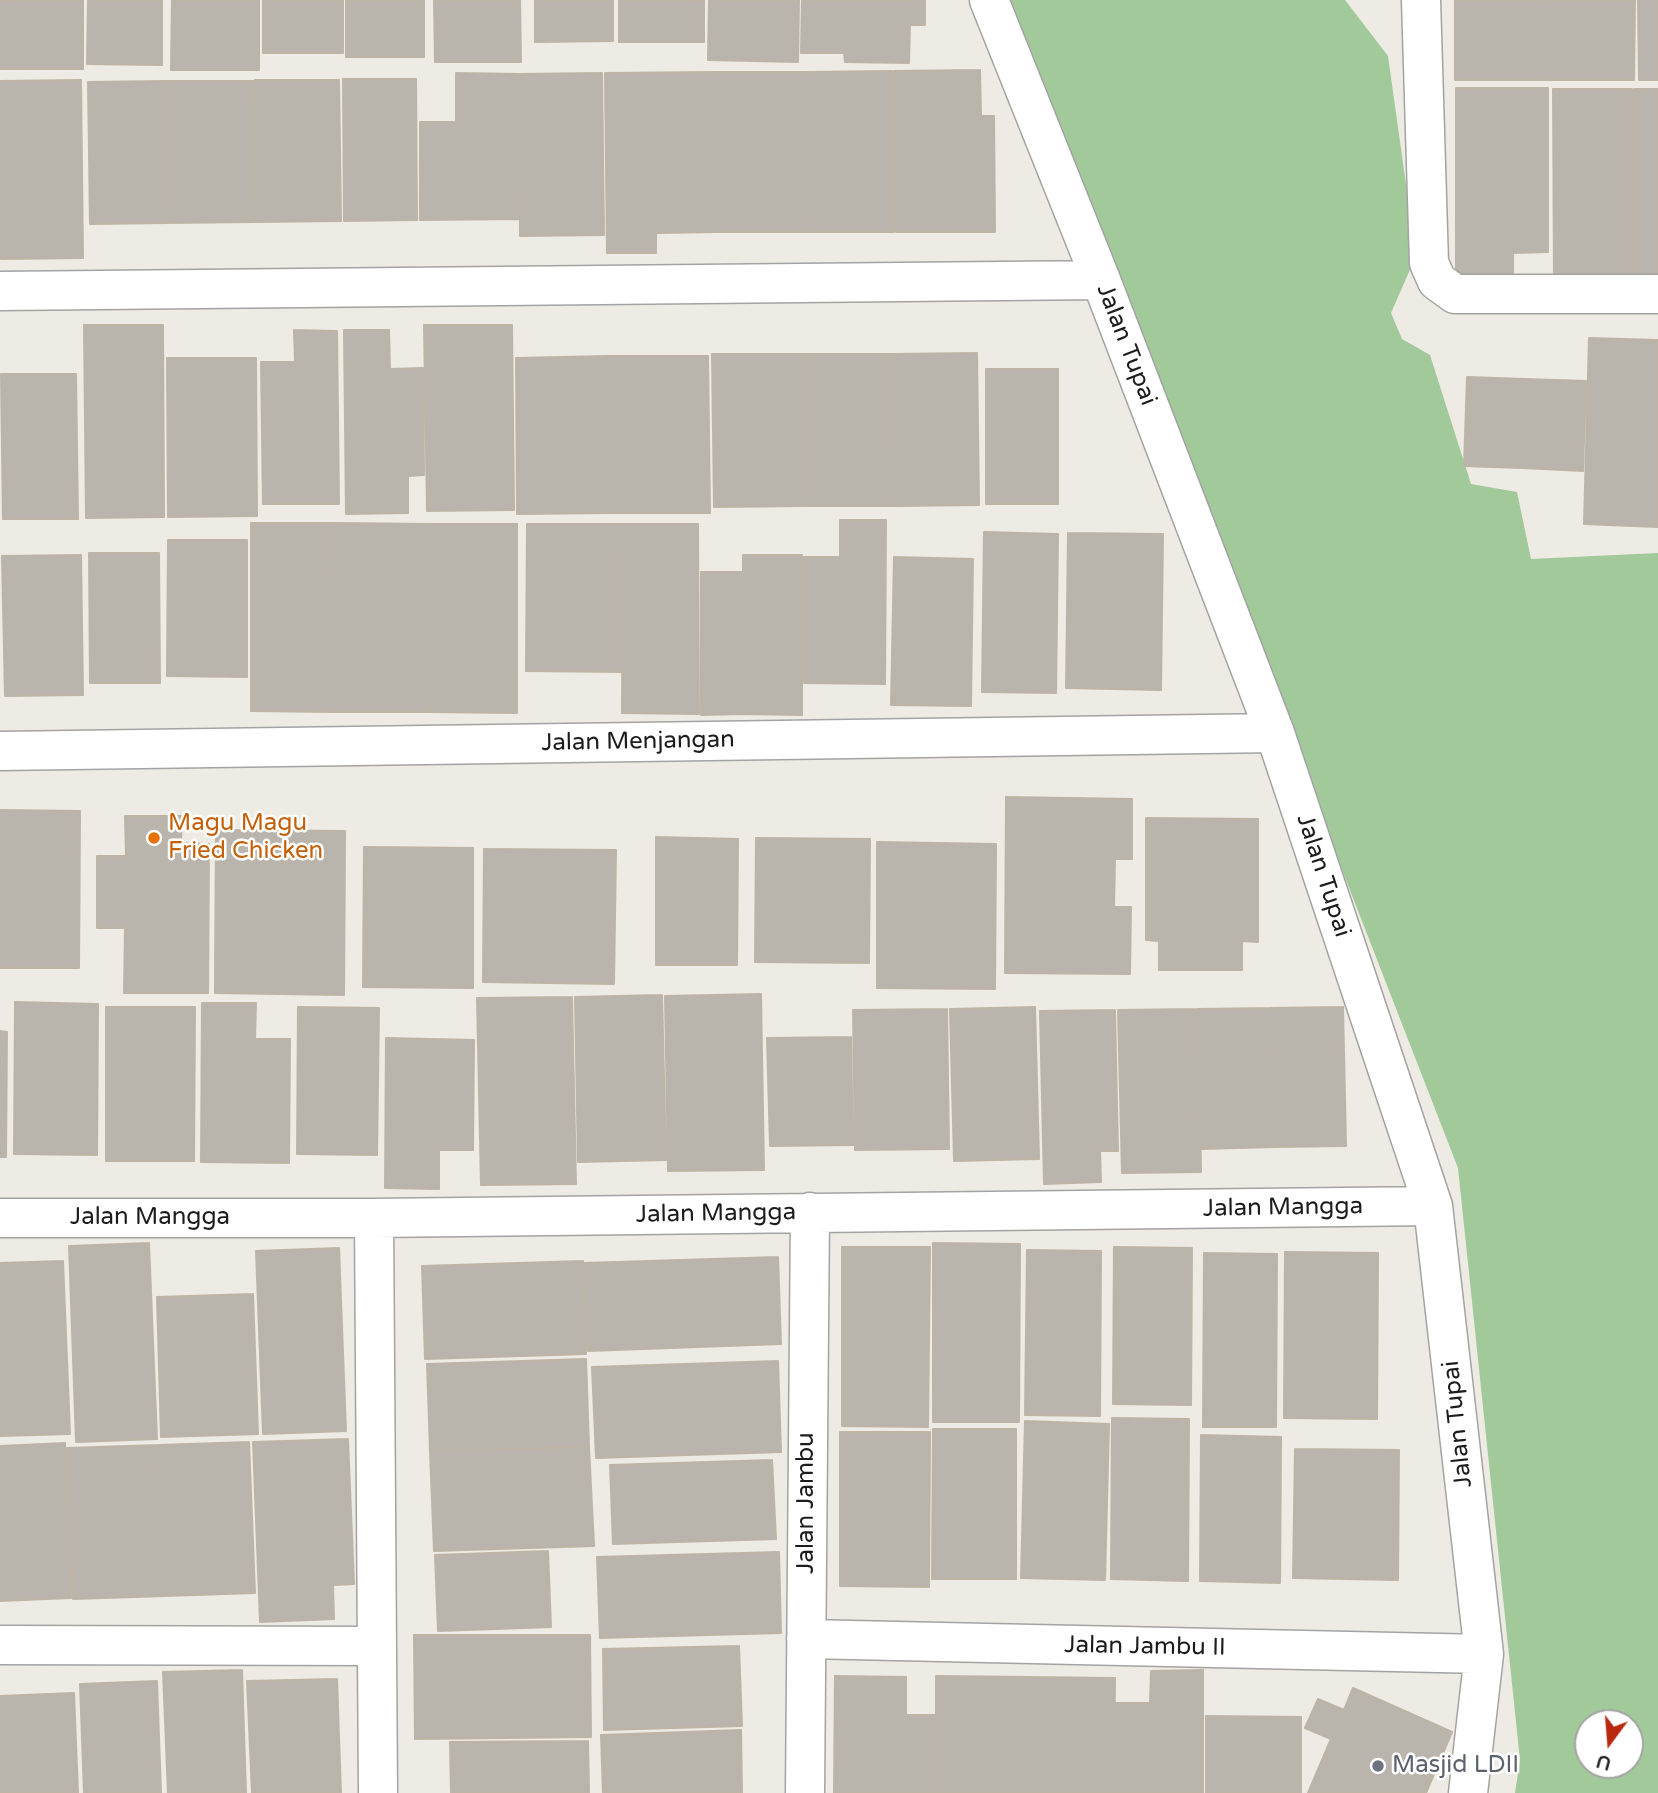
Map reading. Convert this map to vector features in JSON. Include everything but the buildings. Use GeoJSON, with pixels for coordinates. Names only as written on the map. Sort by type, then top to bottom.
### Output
{"type":"FeatureCollection","features":[{"type":"Feature","properties":{"kind":"street","name":"Jalan Tupai"},"geometry":{"type":"LineString","coordinates":[[989,0],[1101,280],[1275,733],[1433,1206],[1484,1654],[1468,1793]]}},
{"type":"Feature","properties":{"kind":"street"},"geometry":{"type":"LineString","coordinates":[[1421,0],[1429,262],[1437,281],[1455,294],[1658,294]]}},
{"type":"Feature","properties":{"kind":"street"},"geometry":{"type":"LineString","coordinates":[[0,291],[1101,280]]}},
{"type":"Feature","properties":{"kind":"street","name":"Jalan Menjangan"},"geometry":{"type":"LineString","coordinates":[[0,751],[1275,733]]}},
{"type":"Feature","properties":{"kind":"street","name":"Jalan Mangga"},"geometry":{"type":"LineString","coordinates":[[0,1218],[374,1218],[1433,1206]]}},
{"type":"Feature","properties":{"kind":"street","name":"Jalan Jambu"},"geometry":{"type":"LineString","coordinates":[[805,1793],[810,1212]]}},
{"type":"Feature","properties":{"kind":"street"},"geometry":{"type":"LineString","coordinates":[[374,1218],[378,1793]]}},
{"type":"Feature","properties":{"kind":"street","name":"Jalan Jambu II"},"geometry":{"type":"LineString","coordinates":[[806,1639],[1484,1654]]}},
{"type":"Feature","properties":{"kind":"street"},"geometry":{"type":"LineString","coordinates":[[0,1645],[377,1646]]}},
{"type":"Feature","properties":{"kind":"green space"},"geometry":{"type":"Polygon","coordinates":[[[1004,0],[1345,0],[1388,56],[1416,256],[1391,313],[1402,339],[1430,355],[1471,484],[1517,492],[1531,559],[1658,553],[1658,1793],[1515,1793],[1520,1760],[1458,1168],[1004,0]]]}},
{"type":"Feature","properties":{"kind":"place","name":"Magu Magu Fried Chicken"},"geometry":{"type":"Point","coordinates":[154,838]}},
{"type":"Feature","properties":{"kind":"place","name":"Masjid LDII"},"geometry":{"type":"Point","coordinates":[1378,1766]}}]}
